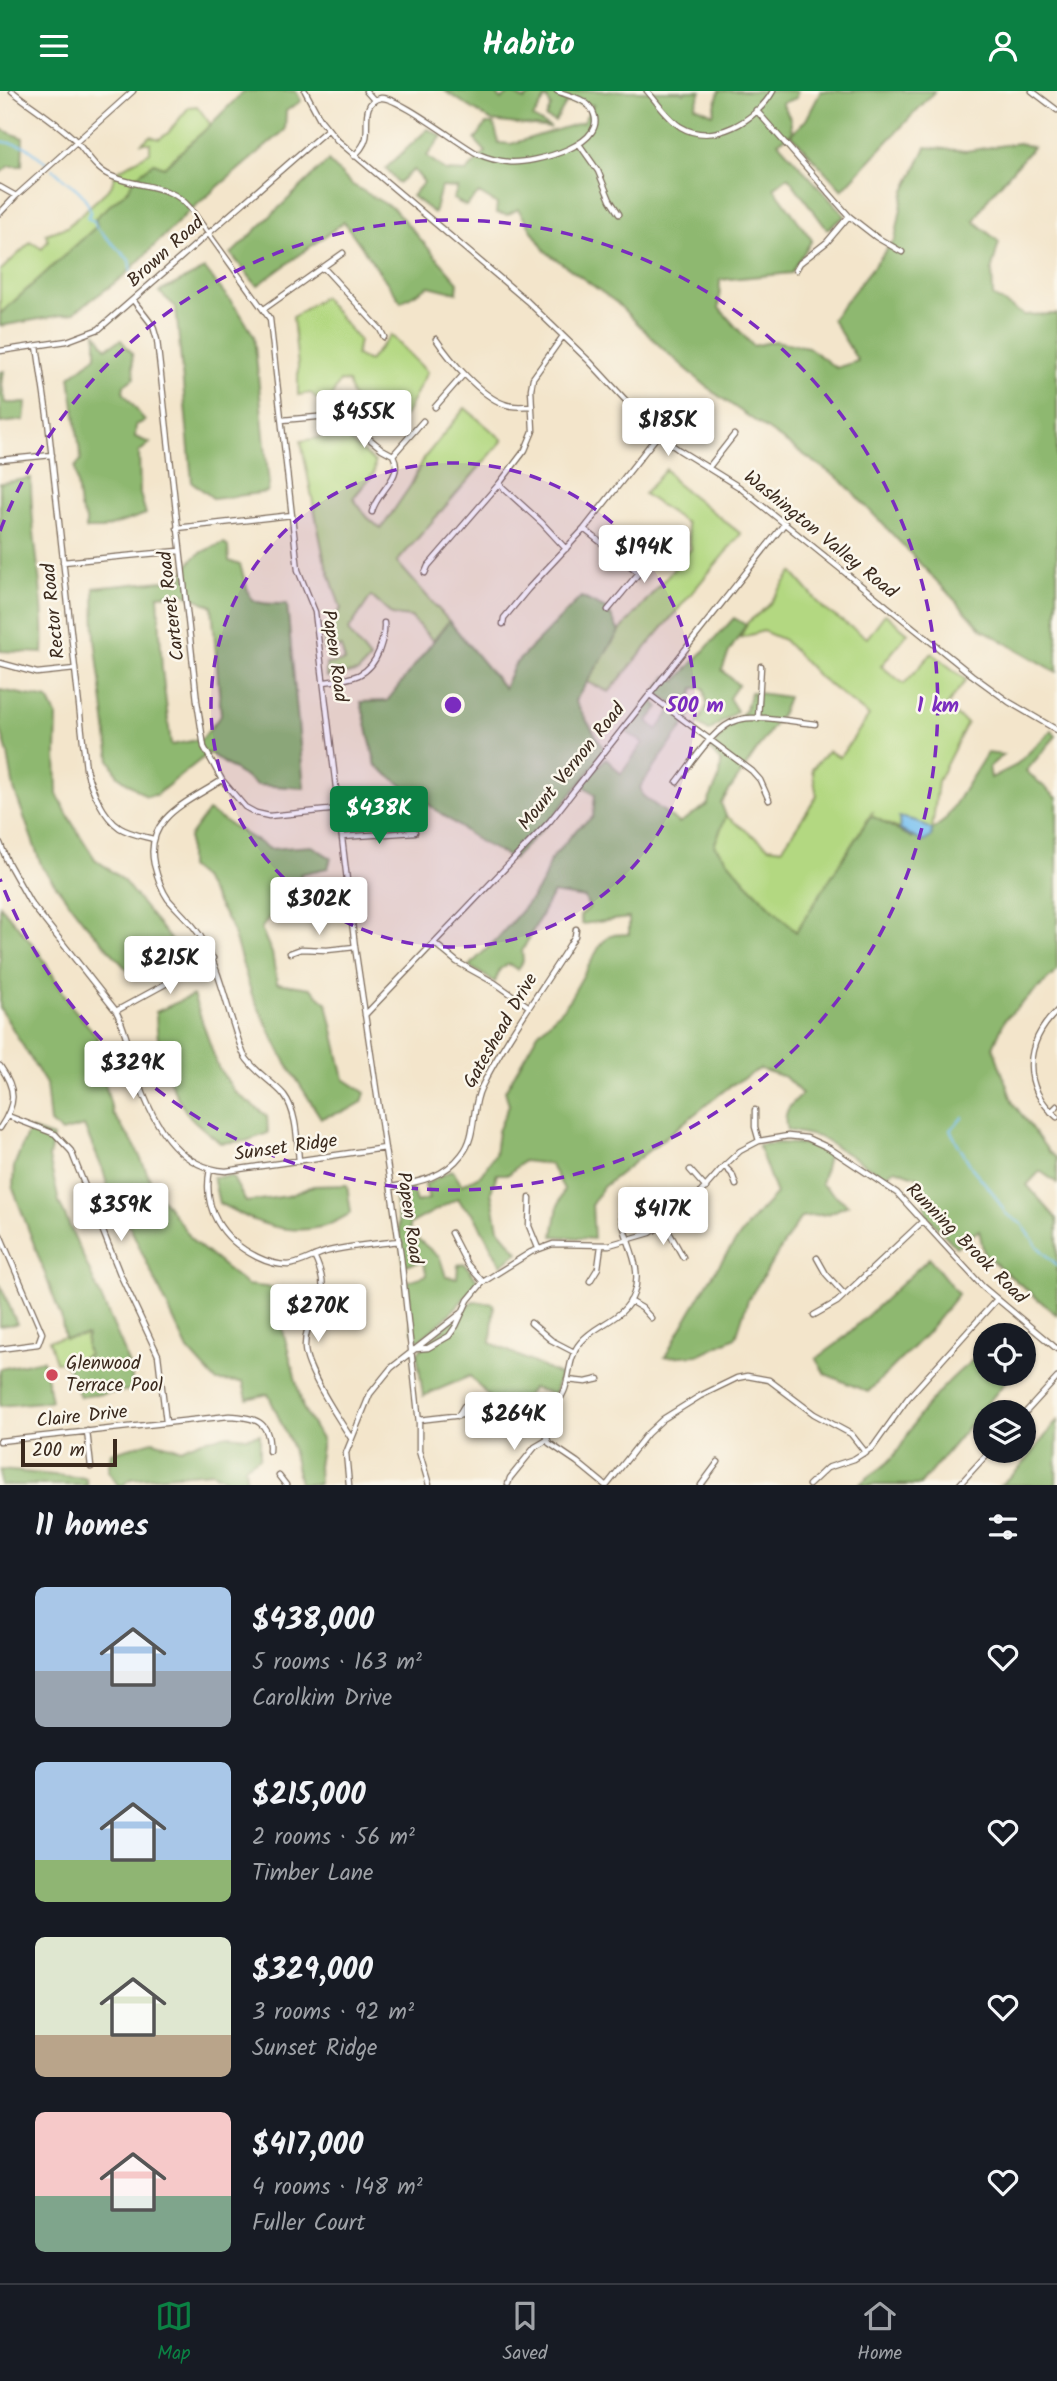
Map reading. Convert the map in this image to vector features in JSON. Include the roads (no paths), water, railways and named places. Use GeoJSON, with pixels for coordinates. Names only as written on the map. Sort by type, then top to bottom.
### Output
{"type":"FeatureCollection","features":[{"type":"Feature","properties":{"kind":"street","name":"Papen Road"},"geometry":{"type":"LineString","coordinates":[[12,91],[76,141],[101,170],[112,177],[165,190],[180,197],[270,319],[298,570],[314,607],[355,947],[413,1350],[420,1455],[429,1485]]}},
{"type":"Feature","properties":{"kind":"street"},"geometry":{"type":"LineString","coordinates":[[0,213],[133,91]]}},
{"type":"Feature","properties":{"kind":"street","name":"Washington Valley Road"},"geometry":{"type":"LineString","coordinates":[[305,91],[328,128],[354,156],[492,269],[563,336],[658,435],[731,481],[972,675],[1009,702],[1057,730]]}},
{"type":"Feature","properties":{"kind":"street"},"geometry":{"type":"LineString","coordinates":[[366,91],[374,100]]}},
{"type":"Feature","properties":{"kind":"street"},"geometry":{"type":"LineString","coordinates":[[354,156],[365,141],[367,110],[374,100],[382,98],[395,101],[476,153],[514,162],[531,160],[579,144],[594,131],[591,108],[584,102],[556,91]]}},
{"type":"Feature","properties":{"kind":"street"},"geometry":{"type":"LineString","coordinates":[[647,91],[679,125],[699,132],[716,133],[728,129],[756,110],[774,91]]}},
{"type":"Feature","properties":{"kind":"street"},"geometry":{"type":"LineString","coordinates":[[1032,91],[1057,110]]}},
{"type":"Feature","properties":{"kind":"street"},"geometry":{"type":"LineString","coordinates":[[756,110],[849,216],[876,237],[902,251]]}},
{"type":"Feature","properties":{"kind":"street","name":"Brown Road"},"geometry":{"type":"LineString","coordinates":[[0,351],[76,339],[92,333],[328,128]]}},
{"type":"Feature","properties":{"kind":"street"},"geometry":{"type":"LineString","coordinates":[[579,144],[598,171],[619,214]]}},
{"type":"Feature","properties":{"kind":"street"},"geometry":{"type":"LineString","coordinates":[[0,187],[16,196]]}},
{"type":"Feature","properties":{"kind":"street"},"geometry":{"type":"LineString","coordinates":[[796,270],[800,263],[827,243],[849,216]]}},
{"type":"Feature","properties":{"kind":"street"},"geometry":{"type":"LineString","coordinates":[[264,309],[342,253]]}},
{"type":"Feature","properties":{"kind":"street"},"geometry":{"type":"LineString","coordinates":[[323,267],[380,329],[384,337]]}},
{"type":"Feature","properties":{"kind":"street","name":"Carteret Road"},"geometry":{"type":"LineString","coordinates":[[133,300],[152,326],[157,339],[202,739],[222,781],[240,803],[256,814],[293,815],[339,809]]}},
{"type":"Feature","properties":{"kind":"street"},"geometry":{"type":"LineString","coordinates":[[425,573],[519,459],[530,439],[533,423],[532,383],[536,372],[563,336]]}},
{"type":"Feature","properties":{"kind":"street"},"geometry":{"type":"LineString","coordinates":[[436,339],[450,360],[464,374],[501,403],[532,406]]}},
{"type":"Feature","properties":{"kind":"street","name":"Rector Road"},"geometry":{"type":"LineString","coordinates":[[37,346],[85,759],[93,788],[107,814],[118,827],[153,839]]}},
{"type":"Feature","properties":{"kind":"street"},"geometry":{"type":"LineString","coordinates":[[435,407],[464,374]]}},
{"type":"Feature","properties":{"kind":"street"},"geometry":{"type":"LineString","coordinates":[[282,420],[340,415],[393,455],[397,463],[395,475],[373,505],[372,512]]}},
{"type":"Feature","properties":{"kind":"street"},"geometry":{"type":"LineString","coordinates":[[393,455],[423,421]]}},
{"type":"Feature","properties":{"kind":"street"},"geometry":{"type":"LineString","coordinates":[[503,624],[528,589],[584,529],[658,435]]}},
{"type":"Feature","properties":{"kind":"street"},"geometry":{"type":"LineString","coordinates":[[709,467],[734,435]]}},
{"type":"Feature","properties":{"kind":"street"},"geometry":{"type":"LineString","coordinates":[[0,460],[51,455]]}},
{"type":"Feature","properties":{"kind":"street"},"geometry":{"type":"LineString","coordinates":[[499,484],[566,549]]}},
{"type":"Feature","properties":{"kind":"street"},"geometry":{"type":"LineString","coordinates":[[177,528],[292,515]]}},
{"type":"Feature","properties":{"kind":"street","name":"Mount Vernon Road"},"geometry":{"type":"LineString","coordinates":[[365,1015],[550,821],[785,523]]}},
{"type":"Feature","properties":{"kind":"street"},"geometry":{"type":"LineString","coordinates":[[584,529],[638,572]]}},
{"type":"Feature","properties":{"kind":"street"},"geometry":{"type":"LineString","coordinates":[[608,610],[662,545]]}},
{"type":"Feature","properties":{"kind":"street"},"geometry":{"type":"LineString","coordinates":[[63,562],[179,551]]}},
{"type":"Feature","properties":{"kind":"street"},"geometry":{"type":"LineString","coordinates":[[324,682],[354,678],[367,671],[376,657],[384,633],[384,623]]}},
{"type":"Feature","properties":{"kind":"street"},"geometry":{"type":"LineString","coordinates":[[0,663],[37,673],[75,669]]}},
{"type":"Feature","properties":{"kind":"street"},"geometry":{"type":"LineString","coordinates":[[758,719],[761,666]]}},
{"type":"Feature","properties":{"kind":"street"},"geometry":{"type":"LineString","coordinates":[[650,695],[757,775],[769,800]]}},
{"type":"Feature","properties":{"kind":"street"},"geometry":{"type":"LineString","coordinates":[[677,782],[711,739],[723,727],[737,720],[758,719],[815,725]]}},
{"type":"Feature","properties":{"kind":"street"},"geometry":{"type":"LineString","coordinates":[[222,781],[165,818],[153,839],[155,866],[166,895],[199,932],[212,958],[244,1055],[252,1066],[282,1093],[290,1106],[299,1161]]}},
{"type":"Feature","properties":{"kind":"street"},"geometry":{"type":"LineString","coordinates":[[342,837],[415,832]]}},
{"type":"Feature","properties":{"kind":"street","name":"Sunset Ridge"},"geometry":{"type":"LineString","coordinates":[[0,843],[30,902],[116,1011],[156,1121],[185,1157],[198,1165],[226,1171],[386,1148]]}},
{"type":"Feature","properties":{"kind":"street","name":"Gateshead Drive"},"geometry":{"type":"LineString","coordinates":[[391,1187],[436,1177],[464,1153],[469,1142],[480,1090],[528,1006],[568,948],[576,929]]}},
{"type":"Feature","properties":{"kind":"street"},"geometry":{"type":"LineString","coordinates":[[434,943],[457,962],[495,983],[528,1006]]}},
{"type":"Feature","properties":{"kind":"street"},"geometry":{"type":"LineString","coordinates":[[290,953],[301,949],[355,947]]}},
{"type":"Feature","properties":{"kind":"street"},"geometry":{"type":"LineString","coordinates":[[116,1011],[212,958]]}},
{"type":"Feature","properties":{"kind":"street"},"geometry":{"type":"LineString","coordinates":[[362,999],[367,1003],[376,1003]]}},
{"type":"Feature","properties":{"kind":"street"},"geometry":{"type":"LineString","coordinates":[[1057,1011],[1041,1028],[1031,1056],[1033,1082],[1041,1101],[1057,1117]]}},
{"type":"Feature","properties":{"kind":"street"},"geometry":{"type":"LineString","coordinates":[[0,1066],[11,1085],[13,1096],[8,1116],[0,1128]]}},
{"type":"Feature","properties":{"kind":"street"},"geometry":{"type":"LineString","coordinates":[[1051,1112],[1057,1106]]}},
{"type":"Feature","properties":{"kind":"street"},"geometry":{"type":"LineString","coordinates":[[755,1110],[755,1127],[759,1141]]}},
{"type":"Feature","properties":{"kind":"street"},"geometry":{"type":"LineString","coordinates":[[8,1116],[55,1134],[71,1151],[120,1274],[158,1355],[166,1422]]}},
{"type":"Feature","properties":{"kind":"street","name":"Running Brook Road"},"geometry":{"type":"LineString","coordinates":[[413,1350],[428,1348],[449,1336],[482,1282],[538,1248],[560,1244],[601,1246],[629,1241],[665,1225],[685,1210],[740,1151],[759,1141],[788,1136],[815,1140],[892,1189],[997,1299],[1057,1349]]}},
{"type":"Feature","properties":{"kind":"street"},"geometry":{"type":"LineString","coordinates":[[724,1166],[732,1174],[736,1185]]}},
{"type":"Feature","properties":{"kind":"street"},"geometry":{"type":"LineString","coordinates":[[210,1169],[207,1185],[210,1207],[219,1227],[248,1252],[273,1263],[295,1264],[331,1251],[398,1241]]}},
{"type":"Feature","properties":{"kind":"street"},"geometry":{"type":"LineString","coordinates":[[690,1170],[706,1188]]}},
{"type":"Feature","properties":{"kind":"street"},"geometry":{"type":"LineString","coordinates":[[530,1198],[529,1226],[538,1248]]}},
{"type":"Feature","properties":{"kind":"street"},"geometry":{"type":"LineString","coordinates":[[621,1209],[622,1224],[637,1275],[630,1301],[615,1318],[582,1340],[574,1352],[560,1400],[547,1422],[547,1440],[553,1448],[577,1462],[606,1485],[647,1434],[663,1419],[700,1396],[747,1375],[761,1377],[779,1386],[814,1414],[851,1434],[866,1453]]}},
{"type":"Feature","properties":{"kind":"street"},"geometry":{"type":"LineString","coordinates":[[814,1315],[845,1295],[923,1221]]}},
{"type":"Feature","properties":{"kind":"street"},"geometry":{"type":"LineString","coordinates":[[665,1225],[683,1257]]}},
{"type":"Feature","properties":{"kind":"street"},"geometry":{"type":"LineString","coordinates":[[450,1233],[467,1264],[482,1282]]}},
{"type":"Feature","properties":{"kind":"street"},"geometry":{"type":"LineString","coordinates":[[0,1235],[42,1330],[40,1342],[0,1349]]}},
{"type":"Feature","properties":{"kind":"street"},"geometry":{"type":"LineString","coordinates":[[590,1281],[599,1266],[601,1246]]}},
{"type":"Feature","properties":{"kind":"street"},"geometry":{"type":"LineString","coordinates":[[314,1256],[322,1274],[324,1290],[306,1339],[307,1363],[352,1439]]}},
{"type":"Feature","properties":{"kind":"street"},"geometry":{"type":"LineString","coordinates":[[817,1258],[826,1275],[845,1295]]}},
{"type":"Feature","properties":{"kind":"street"},"geometry":{"type":"LineString","coordinates":[[809,1485],[827,1468],[866,1453],[881,1438],[908,1398],[997,1299]]}},
{"type":"Feature","properties":{"kind":"street"},"geometry":{"type":"LineString","coordinates":[[630,1301],[642,1308],[651,1318]]}},
{"type":"Feature","properties":{"kind":"street","name":"Running Brook Road"},"geometry":{"type":"LineString","coordinates":[[413,1350],[461,1313]]}},
{"type":"Feature","properties":{"kind":"street"},"geometry":{"type":"LineString","coordinates":[[531,1323],[556,1344],[574,1352]]}},
{"type":"Feature","properties":{"kind":"street"},"geometry":{"type":"LineString","coordinates":[[349,1485],[345,1461],[368,1398],[376,1385],[413,1350]]}},
{"type":"Feature","properties":{"kind":"street"},"geometry":{"type":"LineString","coordinates":[[1036,1401],[1057,1378]]}},
{"type":"Feature","properties":{"kind":"street"},"geometry":{"type":"LineString","coordinates":[[567,1380],[587,1382],[599,1379]]}},
{"type":"Feature","properties":{"kind":"street","name":"Claire Drive"},"geometry":{"type":"LineString","coordinates":[[0,1441],[229,1416],[255,1419],[266,1428],[269,1451]]}},
{"type":"Feature","properties":{"kind":"street"},"geometry":{"type":"LineString","coordinates":[[419,1420],[458,1416]]}},
{"type":"Feature","properties":{"kind":"street"},"geometry":{"type":"LineString","coordinates":[[87,1431],[91,1468]]}},
{"type":"Feature","properties":{"kind":"street"},"geometry":{"type":"LineString","coordinates":[[508,1484],[535,1447],[547,1440]]}},
{"type":"Feature","properties":{"kind":"street"},"geometry":{"type":"LineString","coordinates":[[701,1485],[718,1462]]}},
{"type":"Feature","properties":{"kind":"street"},"geometry":{"type":"LineString","coordinates":[[959,1485],[979,1463]]}},
{"type":"Feature","properties":{"kind":"street"},"geometry":{"type":"LineString","coordinates":[[279,1476],[286,1485]]}},
{"type":"Feature","properties":{"kind":"water"},"geometry":{"type":"Polygon","coordinates":[[[899,817],[916,821],[932,830],[931,837],[923,842],[900,830],[899,817]]]}},
{"type":"Feature","properties":{"kind":"waterway"},"geometry":{"type":"LineString","coordinates":[[0,141],[25,146],[47,163]]}},
{"type":"Feature","properties":{"kind":"waterway"},"geometry":{"type":"LineString","coordinates":[[53,169],[84,196],[91,212],[87,218],[94,221],[96,227],[129,260],[131,272]]}},
{"type":"Feature","properties":{"kind":"waterway"},"geometry":{"type":"LineString","coordinates":[[963,1117],[950,1130],[972,1168],[1006,1214],[1022,1224],[1038,1247],[1057,1265]]}},
{"type":"Feature","properties":{"kind":"place","name":"Glenwood Terrace Pool"},"geometry":{"type":"Point","coordinates":[52,1375]}}]}
